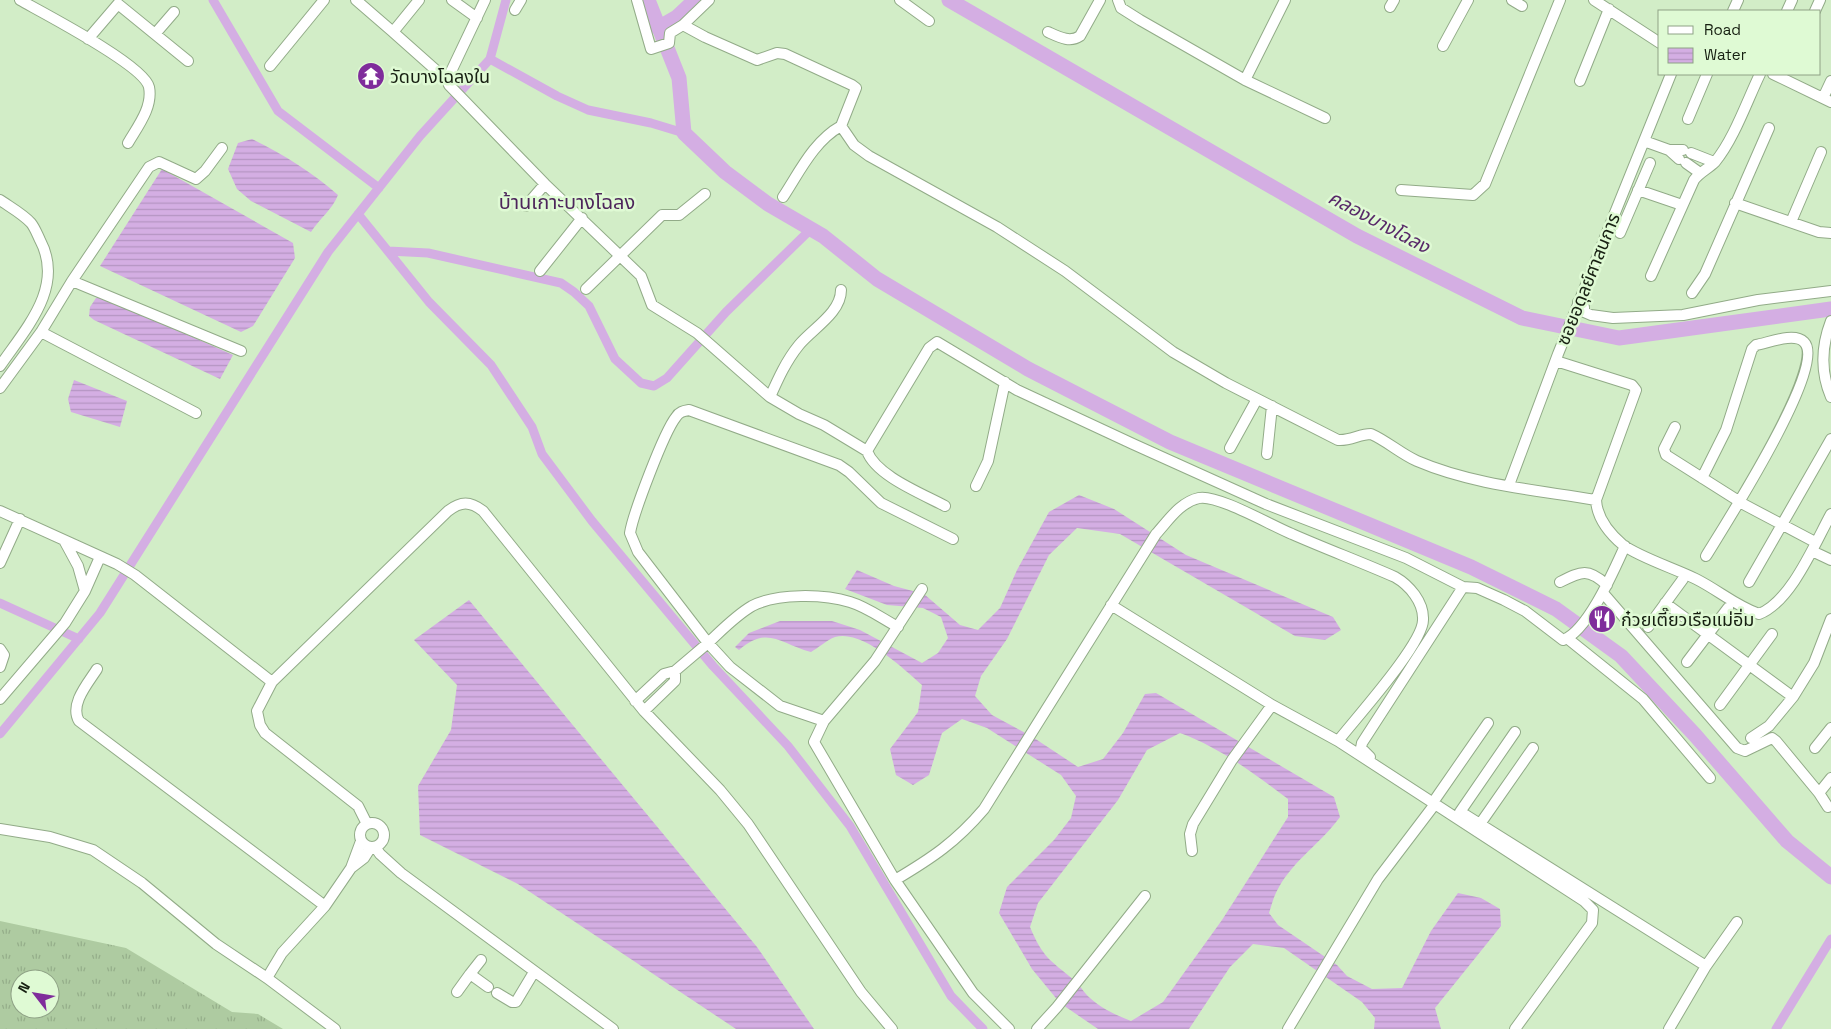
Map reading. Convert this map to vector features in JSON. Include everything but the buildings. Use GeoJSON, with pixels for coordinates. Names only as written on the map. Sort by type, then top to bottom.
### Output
{"type":"FeatureCollection","features":[{"type":"Feature","properties":{"kind":"street"},"geometry":{"type":"LineString","coordinates":[[20,0],[116,56],[147,82],[150,96],[148,108],[128,143]]}},
{"type":"Feature","properties":{"kind":"street"},"geometry":{"type":"LineString","coordinates":[[270,66],[324,0]]}},
{"type":"Feature","properties":{"kind":"street"},"geometry":{"type":"LineString","coordinates":[[356,0],[448,83],[545,184],[622,256],[641,276],[652,305],[697,333],[737,366],[770,397],[799,414],[824,425],[867,451],[870,458],[882,470],[945,506]]}},
{"type":"Feature","properties":{"kind":"street"},"geometry":{"type":"LineString","coordinates":[[393,32],[419,0]]}},
{"type":"Feature","properties":{"kind":"street"},"geometry":{"type":"LineString","coordinates":[[452,0],[477,18]]}},
{"type":"Feature","properties":{"kind":"street"},"geometry":{"type":"LineString","coordinates":[[448,83],[485,0]]}},
{"type":"Feature","properties":{"kind":"street"},"geometry":{"type":"LineString","coordinates":[[516,10],[522,0]]}},
{"type":"Feature","properties":{"kind":"street"},"geometry":{"type":"LineString","coordinates":[[637,0],[652,49],[669,43],[670,33],[683,25],[709,0]]}},
{"type":"Feature","properties":{"kind":"street"},"geometry":{"type":"LineString","coordinates":[[900,0],[929,21]]}},
{"type":"Feature","properties":{"kind":"street"},"geometry":{"type":"LineString","coordinates":[[1048,32],[1067,40],[1076,39],[1080,36],[1100,0]]}},
{"type":"Feature","properties":{"kind":"street"},"geometry":{"type":"LineString","coordinates":[[1118,0],[1121,8],[1244,80],[1325,118]]}},
{"type":"Feature","properties":{"kind":"street"},"geometry":{"type":"LineString","coordinates":[[1244,80],[1285,0]]}},
{"type":"Feature","properties":{"kind":"street"},"geometry":{"type":"LineString","coordinates":[[1444,46],[1468,0]]}},
{"type":"Feature","properties":{"kind":"street"},"geometry":{"type":"LineString","coordinates":[[1512,0],[1522,6]]}},
{"type":"Feature","properties":{"kind":"street"},"geometry":{"type":"LineString","coordinates":[[1401,190],[1473,195],[1480,192],[1485,184],[1560,0]]}},
{"type":"Feature","properties":{"kind":"street"},"geometry":{"type":"LineString","coordinates":[[1594,0],[1658,43]]}},
{"type":"Feature","properties":{"kind":"street"},"geometry":{"type":"LineString","coordinates":[[88,39],[118,4],[188,61]]}},
{"type":"Feature","properties":{"kind":"street"},"geometry":{"type":"LineString","coordinates":[[1580,81],[1609,9]]}},
{"type":"Feature","properties":{"kind":"street"},"geometry":{"type":"LineString","coordinates":[[155,34],[174,12]]}},
{"type":"Feature","properties":{"kind":"street"},"geometry":{"type":"LineString","coordinates":[[683,25],[705,38],[757,60],[777,53],[785,54],[856,88],[841,126],[826,134],[784,197]]}},
{"type":"Feature","properties":{"kind":"street","name":"ซอยอดุลย์ศาสนการ"},"geometry":{"type":"LineString","coordinates":[[1508,484],[1671,75]]}},
{"type":"Feature","properties":{"kind":"street"},"geometry":{"type":"LineString","coordinates":[[1688,119],[1707,75]]}},
{"type":"Feature","properties":{"kind":"street"},"geometry":{"type":"LineString","coordinates":[[1651,276],[1682,205],[1700,172],[1714,162],[1726,145],[1760,75]]}},
{"type":"Feature","properties":{"kind":"street"},"geometry":{"type":"LineString","coordinates":[[1784,76],[1827,100],[1831,82]]}},
{"type":"Feature","properties":{"kind":"street"},"geometry":{"type":"LineString","coordinates":[[841,126],[854,145],[869,156],[997,228],[1065,271],[1173,352],[1257,399],[1338,440],[1348,441],[1364,434],[1371,434],[1416,461],[1479,480],[1596,500]]}},
{"type":"Feature","properties":{"kind":"street"},"geometry":{"type":"LineString","coordinates":[[1692,293],[1705,274],[1768,128]]}},
{"type":"Feature","properties":{"kind":"street"},"geometry":{"type":"LineString","coordinates":[[1644,140],[1685,156],[1714,162]]}},
{"type":"Feature","properties":{"kind":"street"},"geometry":{"type":"LineString","coordinates":[[0,388],[41,332],[72,280],[153,164],[159,162],[196,179],[205,171],[222,148]]}},
{"type":"Feature","properties":{"kind":"street"},"geometry":{"type":"LineString","coordinates":[[1791,222],[1820,152]]}},
{"type":"Feature","properties":{"kind":"street"},"geometry":{"type":"LineString","coordinates":[[1685,156],[1700,172]]}},
{"type":"Feature","properties":{"kind":"street"},"geometry":{"type":"LineString","coordinates":[[1620,233],[1650,163]]}},
{"type":"Feature","properties":{"kind":"street"},"geometry":{"type":"LineString","coordinates":[[526,206],[545,184]]}},
{"type":"Feature","properties":{"kind":"street"},"geometry":{"type":"LineString","coordinates":[[1638,190],[1682,205]]}},
{"type":"Feature","properties":{"kind":"street"},"geometry":{"type":"LineString","coordinates":[[586,289],[662,215],[679,215],[705,194]]}},
{"type":"Feature","properties":{"kind":"street"},"geometry":{"type":"LineString","coordinates":[[0,200],[33,225],[46,250],[49,270],[45,296],[38,310],[0,366]]}},
{"type":"Feature","properties":{"kind":"street"},"geometry":{"type":"LineString","coordinates":[[1735,203],[1819,232],[1831,233]]}},
{"type":"Feature","properties":{"kind":"street"},"geometry":{"type":"LineString","coordinates":[[540,271],[582,218]]}},
{"type":"Feature","properties":{"kind":"street"},"geometry":{"type":"LineString","coordinates":[[72,280],[242,351]]}},
{"type":"Feature","properties":{"kind":"street"},"geometry":{"type":"LineString","coordinates":[[770,397],[785,366],[800,344],[839,302],[841,290]]}},
{"type":"Feature","properties":{"kind":"street"},"geometry":{"type":"LineString","coordinates":[[1578,304],[1584,307],[1584,312],[1591,315],[1613,318],[1683,315],[1758,300],[1831,291]]}},
{"type":"Feature","properties":{"kind":"street"},"geometry":{"type":"LineString","coordinates":[[1831,321],[1822,364],[1831,397]]}},
{"type":"Feature","properties":{"kind":"street"},"geometry":{"type":"LineString","coordinates":[[41,332],[196,413]]}},
{"type":"Feature","properties":{"kind":"street"},"geometry":{"type":"LineString","coordinates":[[1702,478],[1726,430],[1752,349],[1756,345],[1790,338],[1801,340],[1809,351],[1802,378],[1778,433],[1740,502],[1706,556]]}},
{"type":"Feature","properties":{"kind":"street"},"geometry":{"type":"LineString","coordinates":[[867,451],[929,348],[935,342],[942,343],[1004,382],[1266,504],[1406,558],[1462,587],[1477,588],[1504,600],[1525,611],[1563,640],[1570,636],[1591,611],[1605,589],[1625,546]]}},
{"type":"Feature","properties":{"kind":"street"},"geometry":{"type":"LineString","coordinates":[[1557,357],[1632,385],[1636,390],[1596,500],[1602,520],[1625,546],[1698,580],[1744,609],[1759,614],[1768,611],[1780,601],[1814,547],[1831,514]]}},
{"type":"Feature","properties":{"kind":"street"},"geometry":{"type":"LineString","coordinates":[[976,486],[988,461],[1004,382]]}},
{"type":"Feature","properties":{"kind":"street"},"geometry":{"type":"LineString","coordinates":[[1230,448],[1257,399]]}},
{"type":"Feature","properties":{"kind":"street"},"geometry":{"type":"LineString","coordinates":[[1267,454],[1272,406]]}},
{"type":"Feature","properties":{"kind":"street"},"geometry":{"type":"LineString","coordinates":[[824,721],[780,706],[706,646],[638,552],[630,533],[663,441],[674,420],[680,412],[689,410],[839,465],[850,472],[881,503],[953,539]]}},
{"type":"Feature","properties":{"kind":"street"},"geometry":{"type":"LineString","coordinates":[[1675,427],[1664,449],[1666,455],[1740,502],[1782,524],[1831,560]]}},
{"type":"Feature","properties":{"kind":"street"},"geometry":{"type":"LineString","coordinates":[[1749,582],[1831,439]]}},
{"type":"Feature","properties":{"kind":"street"},"geometry":{"type":"LineString","coordinates":[[895,880],[926,862],[959,838],[984,809],[1156,534],[1185,503],[1200,497],[1211,498],[1406,583],[1417,599],[1424,620],[1420,634],[1398,666],[1338,742]]}},
{"type":"Feature","properties":{"kind":"street"},"geometry":{"type":"LineString","coordinates":[[367,824],[358,806],[265,733],[260,725],[257,711],[272,682],[448,511],[469,502],[483,510],[644,711],[720,790],[748,824],[861,992],[892,1029]]}},
{"type":"Feature","properties":{"kind":"street"},"geometry":{"type":"LineString","coordinates":[[0,511],[20,519],[64,542],[117,564],[135,575],[272,682]]}},
{"type":"Feature","properties":{"kind":"street"},"geometry":{"type":"LineString","coordinates":[[0,563],[20,519]]}},
{"type":"Feature","properties":{"kind":"street"},"geometry":{"type":"LineString","coordinates":[[64,542],[78,566],[85,591]]}},
{"type":"Feature","properties":{"kind":"street"},"geometry":{"type":"LineString","coordinates":[[0,699],[65,623],[85,591],[100,557]]}},
{"type":"Feature","properties":{"kind":"street"},"geometry":{"type":"LineString","coordinates":[[1560,582],[1585,572],[1591,572],[1737,748],[1745,751],[1772,738],[1776,740],[1828,807]]}},
{"type":"Feature","properties":{"kind":"street"},"geometry":{"type":"LineString","coordinates":[[1648,627],[1683,579]]}},
{"type":"Feature","properties":{"kind":"street"},"geometry":{"type":"LineString","coordinates":[[1462,587],[1362,743],[1361,748],[1364,753],[1584,901],[1593,910],[1592,923],[1515,1029]]}},
{"type":"Feature","properties":{"kind":"street"},"geometry":{"type":"LineString","coordinates":[[922,589],[910,611],[875,661],[824,721],[815,737],[815,747],[895,880],[973,993],[1010,1029]]}},
{"type":"Feature","properties":{"kind":"street"},"geometry":{"type":"LineString","coordinates":[[635,700],[664,674],[675,671],[688,662],[737,616],[754,605],[791,597],[817,595],[851,602],[898,627]]}},
{"type":"Feature","properties":{"kind":"street"},"geometry":{"type":"LineString","coordinates":[[1665,603],[1793,697]]}},
{"type":"Feature","properties":{"kind":"street"},"geometry":{"type":"LineString","coordinates":[[1111,605],[1272,705],[1436,801],[1480,824],[1706,966]]}},
{"type":"Feature","properties":{"kind":"street"},"geometry":{"type":"LineString","coordinates":[[1687,662],[1728,608]]}},
{"type":"Feature","properties":{"kind":"street"},"geometry":{"type":"LineString","coordinates":[[1751,738],[1769,726],[1793,697],[1814,662],[1831,619]]}},
{"type":"Feature","properties":{"kind":"street"},"geometry":{"type":"LineString","coordinates":[[1720,705],[1772,634]]}},
{"type":"Feature","properties":{"kind":"street"},"geometry":{"type":"LineString","coordinates":[[1570,636],[1643,699],[1710,778]]}},
{"type":"Feature","properties":{"kind":"street"},"geometry":{"type":"LineString","coordinates":[[0,649],[4,655],[0,667]]}},
{"type":"Feature","properties":{"kind":"street"},"geometry":{"type":"LineString","coordinates":[[98,669],[77,705],[79,721],[325,906]]}},
{"type":"Feature","properties":{"kind":"street"},"geometry":{"type":"LineString","coordinates":[[644,711],[675,681],[675,671]]}},
{"type":"Feature","properties":{"kind":"street"},"geometry":{"type":"LineString","coordinates":[[1192,851],[1190,829],[1232,760],[1272,705]]}},
{"type":"Feature","properties":{"kind":"street"},"geometry":{"type":"LineString","coordinates":[[1288,1029],[1378,879],[1436,801],[1488,723]]}},
{"type":"Feature","properties":{"kind":"street"},"geometry":{"type":"LineString","coordinates":[[1814,748],[1831,728]]}},
{"type":"Feature","properties":{"kind":"street"},"geometry":{"type":"LineString","coordinates":[[1460,812],[1515,732]]}},
{"type":"Feature","properties":{"kind":"street"},"geometry":{"type":"LineString","coordinates":[[1480,824],[1532,748]]}},
{"type":"Feature","properties":{"kind":"street"},"geometry":{"type":"LineString","coordinates":[[1819,793],[1831,778]]}},
{"type":"Feature","properties":{"kind":"street"},"geometry":{"type":"LineString","coordinates":[[267,978],[282,953],[325,906],[351,868],[361,841],[361,829],[367,824],[375,823],[383,831],[383,839],[351,868]]}},
{"type":"Feature","properties":{"kind":"street"},"geometry":{"type":"LineString","coordinates":[[0,828],[50,837],[93,850],[142,883],[216,944],[267,978],[334,1029]]}},
{"type":"Feature","properties":{"kind":"street"},"geometry":{"type":"LineString","coordinates":[[361,841],[373,847],[402,873],[613,1029]]}},
{"type":"Feature","properties":{"kind":"street"},"geometry":{"type":"LineString","coordinates":[[1037,1029],[1079,980],[1144,896]]}},
{"type":"Feature","properties":{"kind":"street"},"geometry":{"type":"LineString","coordinates":[[1669,1029],[1706,966],[1737,922]]}},
{"type":"Feature","properties":{"kind":"street"},"geometry":{"type":"LineString","coordinates":[[457,992],[481,960]]}},
{"type":"Feature","properties":{"kind":"street"},"geometry":{"type":"LineString","coordinates":[[497,993],[515,1002],[534,972]]}},
{"type":"Feature","properties":{"kind":"street"},"geometry":{"type":"LineString","coordinates":[[470,974],[488,987]]}},
{"type":"Feature","properties":{"kind":"green space"},"geometry":{"type":"Polygon","coordinates":[[[0,921],[126,948],[232,1012],[258,1014],[283,1029],[0,1029],[0,921]]]}},
{"type":"Feature","properties":{"kind":"water"},"geometry":{"type":"Polygon","coordinates":[[[252,139],[297,164],[338,195],[333,205],[311,232],[251,201],[237,189],[228,169],[238,143],[252,139]]]}},
{"type":"Feature","properties":{"kind":"water"},"geometry":{"type":"Polygon","coordinates":[[[162,169],[293,243],[295,258],[253,326],[241,332],[100,266],[162,169]]]}},
{"type":"Feature","properties":{"kind":"water"},"geometry":{"type":"Polygon","coordinates":[[[103,297],[233,355],[220,379],[94,320],[89,316],[90,307],[96,298],[103,297]]]}},
{"type":"Feature","properties":{"kind":"water"},"geometry":{"type":"Polygon","coordinates":[[[74,380],[127,401],[120,427],[71,412],[68,399],[74,380]]]}},
{"type":"Feature","properties":{"kind":"water"},"geometry":{"type":"Polygon","coordinates":[[[1079,495],[1114,509],[1186,555],[1333,617],[1341,630],[1325,640],[1295,636],[1120,534],[1077,528],[1049,555],[1007,639],[981,676],[975,696],[992,715],[1031,736],[1078,767],[1103,759],[1123,733],[1145,694],[1156,693],[1334,797],[1340,817],[1285,877],[1276,893],[1269,913],[1278,925],[1337,965],[1347,976],[1372,989],[1402,988],[1431,931],[1458,893],[1481,898],[1500,909],[1501,926],[1435,1008],[1441,1029],[1374,1029],[1375,1018],[1362,1002],[1284,948],[1253,944],[1230,967],[1189,1029],[1098,1029],[1060,1003],[1032,969],[999,913],[1007,887],[1054,840],[1071,818],[1076,796],[1061,775],[987,728],[962,719],[942,733],[929,775],[913,785],[896,775],[890,749],[918,712],[922,685],[893,660],[869,644],[846,636],[832,638],[811,652],[782,641],[766,638],[749,643],[739,650],[735,647],[749,633],[780,621],[832,621],[860,630],[922,663],[938,653],[948,638],[941,617],[923,608],[887,605],[845,589],[857,570],[894,586],[924,594],[960,625],[978,630],[1000,608],[1017,570],[1049,512],[1079,495]],[[1180,733],[1147,750],[1118,800],[1038,903],[1030,927],[1039,946],[1048,958],[1076,982],[1088,996],[1104,1009],[1131,1021],[1163,1002],[1222,920],[1288,817],[1288,799],[1236,762],[1195,739],[1180,733]]]}},
{"type":"Feature","properties":{"kind":"water"},"geometry":{"type":"Polygon","coordinates":[[[469,600],[757,947],[814,1029],[736,1029],[518,884],[420,835],[418,786],[451,730],[457,685],[414,640],[469,600]]]}},
{"type":"Feature","properties":{"kind":"waterway"},"geometry":{"type":"LineString","coordinates":[[213,0],[278,111],[379,188]]}},
{"type":"Feature","properties":{"kind":"waterway"},"geometry":{"type":"LineString","coordinates":[[0,734],[100,613],[328,252],[420,136],[490,59],[506,0]]}},
{"type":"Feature","properties":{"kind":"waterway"},"geometry":{"type":"LineString","coordinates":[[648,0],[679,78],[684,133],[725,172],[768,204],[823,236],[877,279],[1028,369],[1170,442],[1471,567],[1556,609],[1621,656],[1695,735],[1787,841],[1831,877]]}},
{"type":"Feature","properties":{"kind":"waterway"},"geometry":{"type":"LineString","coordinates":[[658,28],[677,17],[695,0]]}},
{"type":"Feature","properties":{"kind":"waterway","name":"คลองบางโฉลง"},"geometry":{"type":"LineString","coordinates":[[949,0],[1357,236],[1522,318],[1619,338],[1831,309]]}},
{"type":"Feature","properties":{"kind":"waterway"},"geometry":{"type":"LineString","coordinates":[[490,59],[557,96],[588,110],[651,123],[684,133]]}},
{"type":"Feature","properties":{"kind":"waterway"},"geometry":{"type":"LineString","coordinates":[[358,214],[429,302],[491,365],[532,427],[542,454],[592,521],[713,666],[788,746],[850,826],[951,996],[983,1029]]}},
{"type":"Feature","properties":{"kind":"waterway"},"geometry":{"type":"LineString","coordinates":[[388,251],[428,253],[561,283],[589,306],[615,359],[641,383],[654,386],[667,378],[726,312],[811,229]]}},
{"type":"Feature","properties":{"kind":"waterway"},"geometry":{"type":"LineString","coordinates":[[0,603],[79,639]]}},
{"type":"Feature","properties":{"kind":"waterway"},"geometry":{"type":"LineString","coordinates":[[1776,1029],[1831,939]]}},
{"type":"Feature","properties":{"kind":"place","name":"วัดบางโฉลงใน"},"geometry":{"type":"Point","coordinates":[371,76]}},
{"type":"Feature","properties":{"kind":"place","name":"ก๋วยเตี๊ยวเรือแม่อิ่ม"},"geometry":{"type":"Point","coordinates":[1602,619]}},
{"type":"Feature","properties":{"kind":"district","name":"บ้านเกาะบางโฉลง"},"geometry":{"type":"Point","coordinates":[567,202]}}]}
